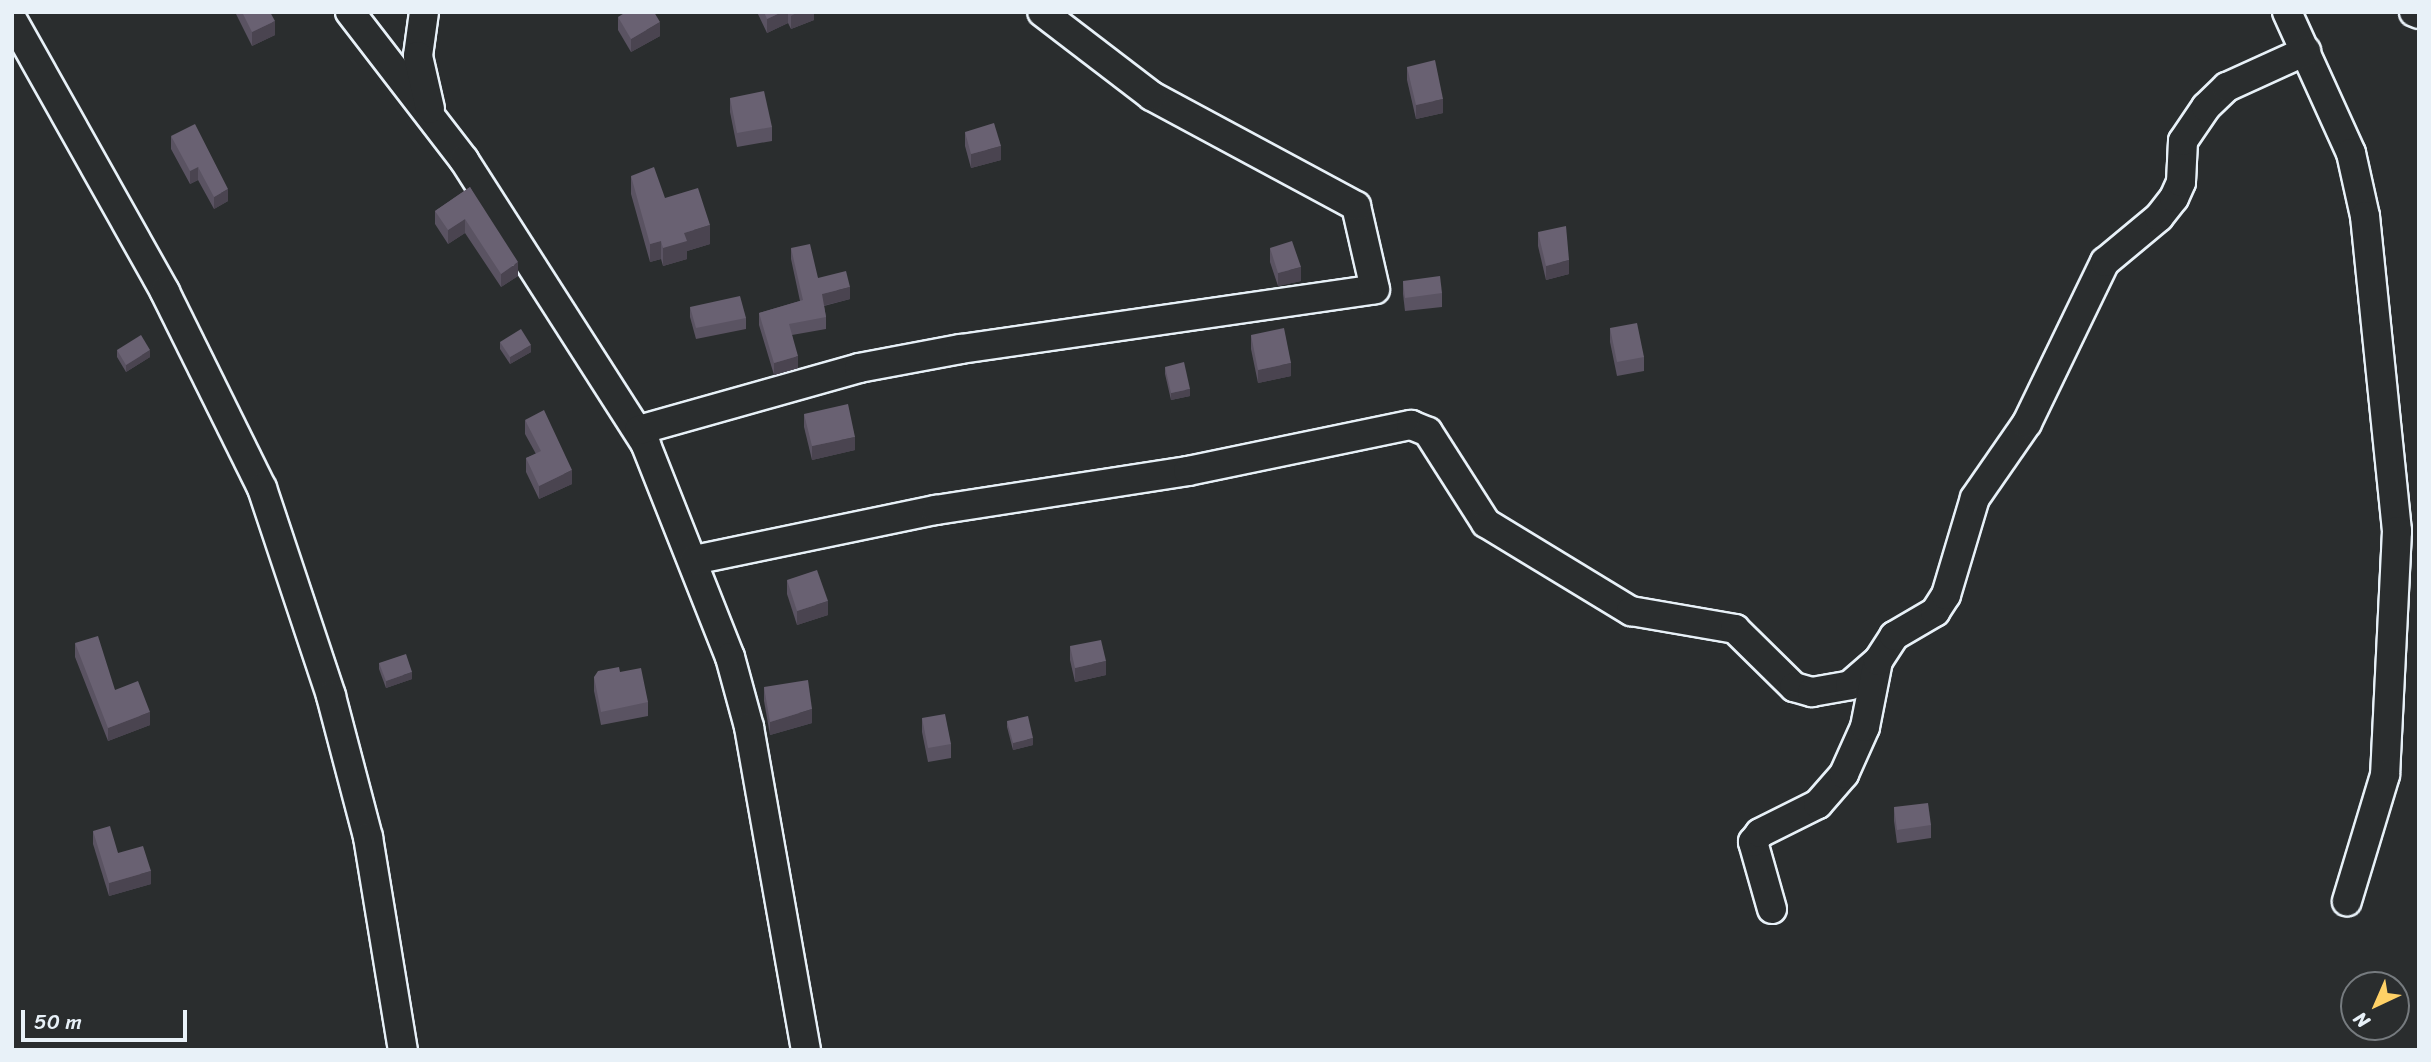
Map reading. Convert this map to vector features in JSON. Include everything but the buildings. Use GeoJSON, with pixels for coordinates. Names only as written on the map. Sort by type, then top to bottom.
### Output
{"type":"FeatureCollection","features":[{"type":"Feature","properties":{"kind":"street"},"geometry":{"type":"LineString","coordinates":[[350,12],[430,114],[639,430],[694,560],[730,657],[749,727],[806,1050]]}},
{"type":"Feature","properties":{"kind":"street"},"geometry":{"type":"LineString","coordinates":[[424,12],[418,56],[430,114]]}},
{"type":"Feature","properties":{"kind":"street"},"geometry":{"type":"LineString","coordinates":[[639,430],[859,368],[910,358],[1376,289],[1356,206],[1152,96],[1042,12]]}},
{"type":"Feature","properties":{"kind":"street"},"geometry":{"type":"LineString","coordinates":[[2287,12],[2351,153],[2365,216],[2397,531],[2385,775],[2347,901]]}},
{"type":"Feature","properties":{"kind":"street"},"geometry":{"type":"LineString","coordinates":[[12,19],[165,292],[266,500],[331,696],[368,837],[403,1050]]}},
{"type":"Feature","properties":{"kind":"street"},"geometry":{"type":"LineString","coordinates":[[694,560],[936,510],[1188,471],[1410,425],[1428,432],[1486,523],[1632,611],[1735,629],[1794,687],[1812,692],[1850,685],[1878,661],[1895,636],[1935,612],[1946,595],[1985,478],[2027,423],[2105,261],[2159,217],[2174,198],[2188,131],[2227,87],[2306,51]]}},
{"type":"Feature","properties":{"kind":"street"},"geometry":{"type":"LineString","coordinates":[[1772,909],[1753,842],[1760,833],[1818,804],[1833,791],[1865,727],[1878,661]]}}]}
